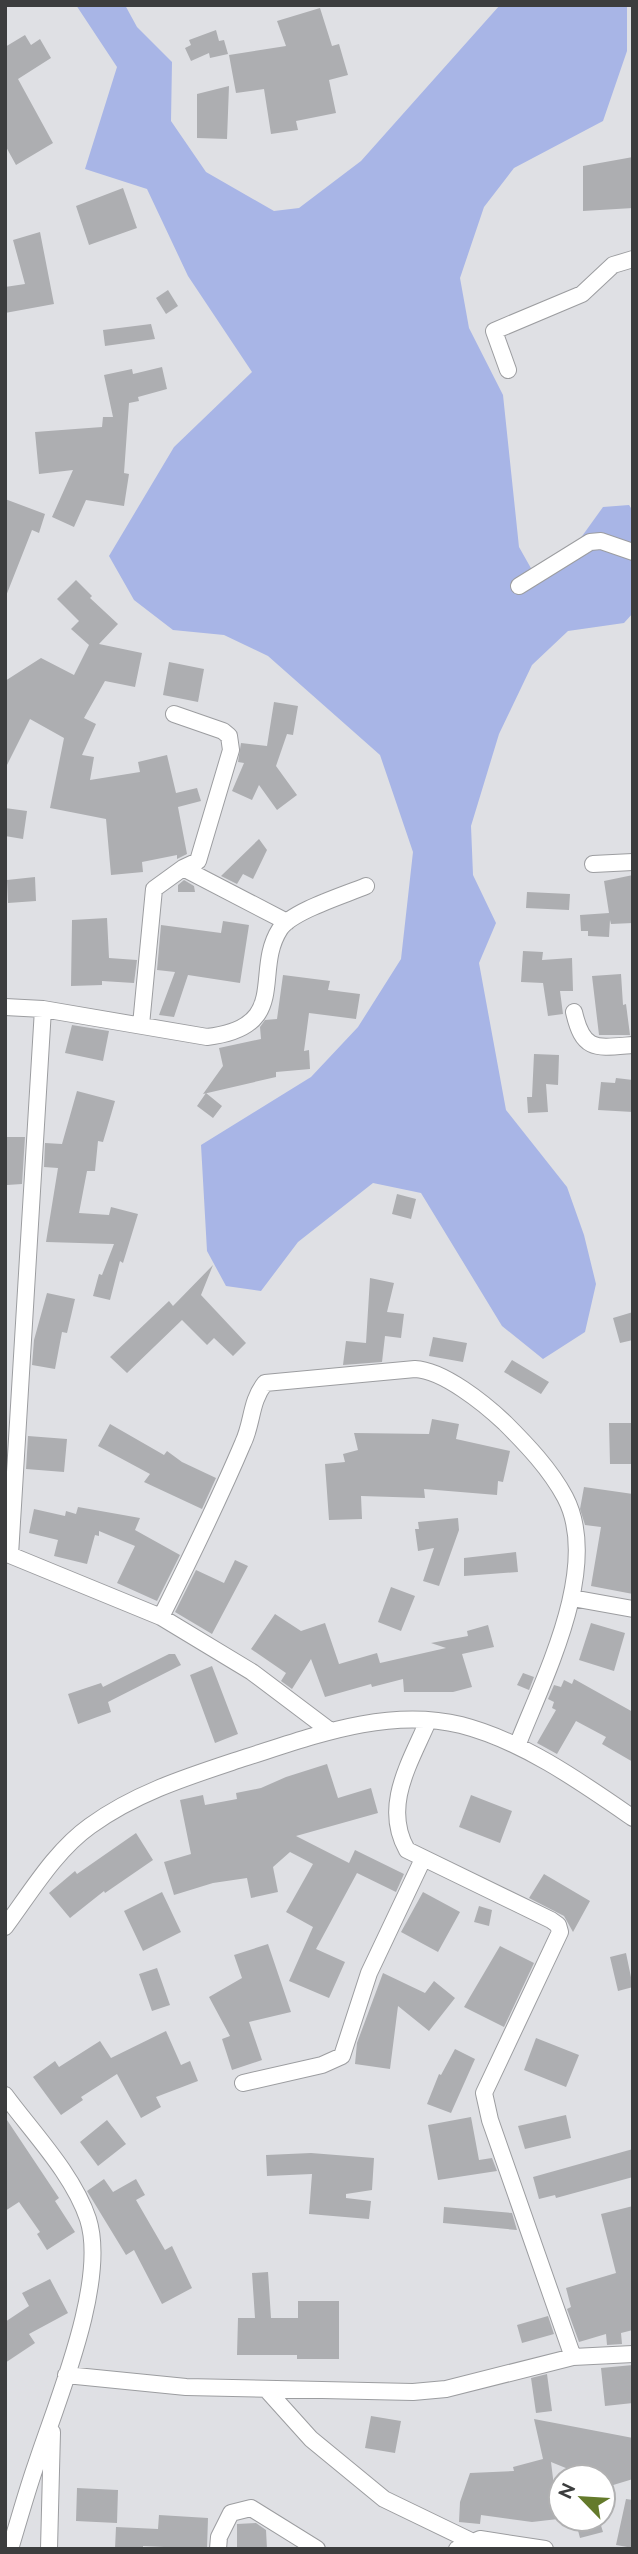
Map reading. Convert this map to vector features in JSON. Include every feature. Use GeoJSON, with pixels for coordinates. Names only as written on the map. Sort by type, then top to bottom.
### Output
{"type":"FeatureCollection","features":[{"type":"Feature","properties":{"kind":"street"},"geometry":{"type":"LineString","coordinates":[[508,370],[494,331],[582,294],[613,265],[633,259]]}},
{"type":"Feature","properties":{"kind":"street"},"geometry":{"type":"LineString","coordinates":[[519,586],[590,542],[601,541],[633,552]]}},
{"type":"Feature","properties":{"kind":"street"},"geometry":{"type":"LineString","coordinates":[[141,1025],[154,889],[201,858],[231,742],[223,731],[174,714]]}},
{"type":"Feature","properties":{"kind":"street"},"geometry":{"type":"LineString","coordinates":[[593,864],[633,862]]}},
{"type":"Feature","properties":{"kind":"street"},"geometry":{"type":"LineString","coordinates":[[183,868],[287,922]]}},
{"type":"Feature","properties":{"kind":"street"},"geometry":{"type":"LineString","coordinates":[[5,1007],[43,1009],[207,1037],[228,1035],[244,1025],[261,1008],[268,989],[274,943],[287,922],[366,886]]}},
{"type":"Feature","properties":{"kind":"street"},"geometry":{"type":"LineString","coordinates":[[43,1009],[8,1554],[161,1617],[252,1672],[329,1730]]}},
{"type":"Feature","properties":{"kind":"street"},"geometry":{"type":"LineString","coordinates":[[574,1012],[579,1035],[585,1041],[608,1047],[633,1045]]}},
{"type":"Feature","properties":{"kind":"street"},"geometry":{"type":"LineString","coordinates":[[161,1617],[207,1526],[246,1436],[255,1395],[265,1383],[415,1369],[429,1371],[484,1403],[532,1450],[566,1499],[578,1572],[572,1598],[517,1746]]}},
{"type":"Feature","properties":{"kind":"street"},"geometry":{"type":"LineString","coordinates":[[572,1598],[633,1609]]}},
{"type":"Feature","properties":{"kind":"street"},"geometry":{"type":"LineString","coordinates":[[5,1927],[57,1856],[88,1827],[124,1803],[172,1782],[329,1730],[398,1720],[460,1725],[517,1746],[633,1818]]}},
{"type":"Feature","properties":{"kind":"street"},"geometry":{"type":"LineString","coordinates":[[428,1721],[396,1802],[400,1837],[407,1850],[558,1924],[560,1932],[484,2093],[490,2120],[573,2357]]}},
{"type":"Feature","properties":{"kind":"street"},"geometry":{"type":"LineString","coordinates":[[243,2083],[322,2065],[342,2056],[369,1973],[423,1859]]}},
{"type":"Feature","properties":{"kind":"street"},"geometry":{"type":"LineString","coordinates":[[5,2095],[76,2192],[90,2231],[93,2266],[66,2375],[10,2549]]}},
{"type":"Feature","properties":{"kind":"street"},"geometry":{"type":"LineString","coordinates":[[66,2375],[186,2386],[380,2393],[446,2389],[573,2357],[633,2354]]}},
{"type":"Feature","properties":{"kind":"street"},"geometry":{"type":"LineString","coordinates":[[266,2389],[311,2439],[384,2499],[464,2545],[489,2540],[545,2549]]}},
{"type":"Feature","properties":{"kind":"street"},"geometry":{"type":"LineString","coordinates":[[49,2549],[52,2414]]}},
{"type":"Feature","properties":{"kind":"street"},"geometry":{"type":"LineString","coordinates":[[218,2549],[219,2537],[231,2513],[251,2508],[317,2549]]}},
{"type":"Feature","properties":{"kind":"shaded area"},"geometry":{"type":"Polygon","coordinates":[[[76,5],[125,5],[137,27],[172,62],[171,121],[206,172],[274,211],[299,208],[361,161],[500,5],[627,5],[627,51],[603,121],[514,168],[484,207],[460,278],[469,328],[503,395],[519,547],[532,570],[557,571],[603,507],[629,505],[633,511],[633,613],[624,623],[568,631],[532,665],[499,734],[471,826],[473,875],[496,923],[479,963],[506,1110],[567,1187],[584,1235],[596,1284],[585,1332],[543,1359],[502,1326],[421,1193],[373,1183],[298,1242],[261,1291],[226,1286],[207,1251],[201,1145],[311,1077],[358,1027],[401,959],[413,852],[380,755],[268,656],[224,635],[173,630],[134,600],[109,556],[174,447],[252,372],[188,276],[147,189],[85,169],[117,67],[76,5]]]}},
{"type":"Feature","properties":{"kind":"building"},"geometry":{"type":"Polygon","coordinates":[[[320,8],[332,46],[339,44],[348,75],[329,80],[336,113],[296,121],[298,130],[271,134],[264,89],[236,93],[229,55],[286,46],[277,21],[320,8]]]}},
{"type":"Feature","properties":{"kind":"building"},"geometry":{"type":"Polygon","coordinates":[[[216,30],[219,41],[224,40],[228,54],[210,58],[209,53],[191,61],[185,48],[191,45],[189,40],[216,30]]]}},
{"type":"Feature","properties":{"kind":"building"},"geometry":{"type":"Polygon","coordinates":[[[25,35],[31,45],[40,39],[51,58],[18,79],[53,143],[16,165],[5,145],[5,47],[25,35]]]}},
{"type":"Feature","properties":{"kind":"building"},"geometry":{"type":"Polygon","coordinates":[[[229,86],[227,139],[197,138],[197,94],[229,86]]]}},
{"type":"Feature","properties":{"kind":"building"},"geometry":{"type":"Polygon","coordinates":[[[633,157],[633,208],[583,211],[583,166],[633,157]]]}},
{"type":"Feature","properties":{"kind":"building"},"geometry":{"type":"Polygon","coordinates":[[[123,188],[137,228],[89,245],[76,206],[123,188]]]}},
{"type":"Feature","properties":{"kind":"building"},"geometry":{"type":"Polygon","coordinates":[[[40,232],[54,304],[5,313],[5,287],[25,284],[13,240],[40,232]]]}},
{"type":"Feature","properties":{"kind":"building"},"geometry":{"type":"Polygon","coordinates":[[[168,290],[178,306],[166,314],[156,298],[168,290]]]}},
{"type":"Feature","properties":{"kind":"building"},"geometry":{"type":"Polygon","coordinates":[[[151,324],[155,339],[105,346],[103,330],[151,324]]]}},
{"type":"Feature","properties":{"kind":"building"},"geometry":{"type":"Polygon","coordinates":[[[162,367],[167,389],[138,397],[139,401],[129,403],[124,473],[129,474],[124,506],[86,500],[74,527],[52,517],[73,470],[39,474],[35,432],[102,427],[103,417],[113,417],[104,375],[132,369],[133,374],[162,367]]]}},
{"type":"Feature","properties":{"kind":"building"},"geometry":{"type":"Polygon","coordinates":[[[5,499],[45,514],[39,533],[32,530],[6,596],[5,499]]]}},
{"type":"Feature","properties":{"kind":"building"},"geometry":{"type":"Polygon","coordinates":[[[76,580],[92,596],[90,598],[118,624],[99,644],[142,653],[135,687],[105,681],[84,718],[96,724],[82,755],[94,757],[90,780],[140,772],[138,762],[167,755],[176,793],[197,788],[201,801],[178,807],[187,854],[177,859],[177,855],[142,862],[143,872],[111,875],[106,819],[50,808],[64,738],[30,719],[5,769],[5,681],[41,658],[74,675],[89,645],[71,629],[79,621],[57,599],[76,580]]]}},
{"type":"Feature","properties":{"kind":"building"},"geometry":{"type":"Polygon","coordinates":[[[169,662],[204,669],[198,702],[163,695],[169,662]]]}},
{"type":"Feature","properties":{"kind":"building"},"geometry":{"type":"Polygon","coordinates":[[[274,702],[298,706],[293,735],[287,734],[276,766],[297,795],[277,810],[259,785],[252,800],[232,791],[244,763],[238,762],[241,743],[267,746],[274,702]]]}},
{"type":"Feature","properties":{"kind":"building"},"geometry":{"type":"Polygon","coordinates":[[[5,808],[27,811],[23,839],[5,836],[5,808]]]}},
{"type":"Feature","properties":{"kind":"building"},"geometry":{"type":"Polygon","coordinates":[[[259,839],[267,850],[253,879],[243,874],[237,884],[221,876],[259,839]]]}},
{"type":"Feature","properties":{"kind":"building"},"geometry":{"type":"Polygon","coordinates":[[[633,875],[633,923],[611,924],[610,920],[609,937],[588,936],[588,931],[581,931],[580,915],[609,913],[604,881],[633,875]]]}},
{"type":"Feature","properties":{"kind":"building"},"geometry":{"type":"Polygon","coordinates":[[[35,877],[36,901],[8,903],[7,880],[35,877]]]}},
{"type":"Feature","properties":{"kind":"building"},"geometry":{"type":"Polygon","coordinates":[[[184,880],[194,886],[195,892],[178,892],[178,885],[184,880]]]}},
{"type":"Feature","properties":{"kind":"building"},"geometry":{"type":"Polygon","coordinates":[[[527,892],[570,894],[569,910],[526,908],[527,892]]]}},
{"type":"Feature","properties":{"kind":"building"},"geometry":{"type":"Polygon","coordinates":[[[107,918],[109,958],[137,960],[134,983],[102,981],[102,985],[71,986],[72,920],[107,918]]]}},
{"type":"Feature","properties":{"kind":"building"},"geometry":{"type":"Polygon","coordinates":[[[223,921],[249,925],[240,983],[188,975],[174,1017],[159,1015],[175,972],[157,970],[161,925],[221,933],[223,921]]]}},
{"type":"Feature","properties":{"kind":"building"},"geometry":{"type":"Polygon","coordinates":[[[523,951],[543,952],[542,960],[572,958],[573,991],[560,991],[563,1014],[548,1016],[543,983],[521,982],[523,951]]]}},
{"type":"Feature","properties":{"kind":"building"},"geometry":{"type":"Polygon","coordinates":[[[621,974],[623,1005],[626,1004],[630,1035],[599,1035],[592,976],[621,974]]]}},
{"type":"Feature","properties":{"kind":"building"},"geometry":{"type":"Polygon","coordinates":[[[283,975],[330,981],[328,990],[360,994],[356,1019],[309,1013],[304,1051],[309,1050],[310,1069],[276,1072],[276,1077],[203,1094],[223,1066],[219,1048],[261,1039],[260,1027],[265,1020],[277,1019],[283,975]]]}},
{"type":"Feature","properties":{"kind":"building"},"geometry":{"type":"Polygon","coordinates":[[[72,1025],[109,1031],[103,1061],[65,1053],[72,1025]]]}},
{"type":"Feature","properties":{"kind":"building"},"geometry":{"type":"Polygon","coordinates":[[[534,1054],[559,1055],[558,1085],[546,1084],[548,1112],[528,1113],[527,1097],[532,1097],[534,1054]]]}},
{"type":"Feature","properties":{"kind":"building"},"geometry":{"type":"Polygon","coordinates":[[[616,1078],[633,1080],[633,1112],[598,1110],[601,1082],[615,1083],[616,1078]]]}},
{"type":"Feature","properties":{"kind":"building"},"geometry":{"type":"Polygon","coordinates":[[[77,1091],[115,1101],[103,1142],[98,1141],[95,1171],[87,1171],[79,1213],[109,1215],[111,1207],[138,1214],[123,1263],[120,1261],[110,1300],[93,1296],[99,1274],[102,1275],[114,1244],[46,1242],[58,1168],[44,1167],[45,1143],[62,1144],[77,1091]]]}},
{"type":"Feature","properties":{"kind":"building"},"geometry":{"type":"Polygon","coordinates":[[[206,1093],[222,1106],[213,1118],[197,1106],[206,1093]]]}},
{"type":"Feature","properties":{"kind":"building"},"geometry":{"type":"Polygon","coordinates":[[[5,1137],[25,1137],[22,1184],[7,1185],[5,1137]]]}},
{"type":"Feature","properties":{"kind":"building"},"geometry":{"type":"Polygon","coordinates":[[[397,1194],[416,1199],[411,1219],[392,1214],[397,1194]]]}},
{"type":"Feature","properties":{"kind":"building"},"geometry":{"type":"Polygon","coordinates":[[[213,1265],[201,1295],[246,1343],[233,1356],[214,1338],[207,1345],[182,1320],[127,1373],[110,1357],[169,1301],[173,1306],[213,1265]]]}},
{"type":"Feature","properties":{"kind":"building"},"geometry":{"type":"Polygon","coordinates":[[[370,1278],[394,1283],[387,1312],[404,1314],[401,1338],[385,1336],[382,1362],[343,1365],[346,1341],[366,1343],[370,1278]]]}},
{"type":"Feature","properties":{"kind":"building"},"geometry":{"type":"Polygon","coordinates":[[[47,1293],[75,1299],[67,1333],[62,1332],[55,1369],[32,1365],[34,1340],[47,1293]]]}},
{"type":"Feature","properties":{"kind":"building"},"geometry":{"type":"Polygon","coordinates":[[[633,1312],[633,1340],[620,1343],[613,1318],[633,1312]]]}},
{"type":"Feature","properties":{"kind":"building"},"geometry":{"type":"Polygon","coordinates":[[[433,1337],[467,1343],[463,1362],[429,1356],[433,1337]]]}},
{"type":"Feature","properties":{"kind":"building"},"geometry":{"type":"Polygon","coordinates":[[[512,1360],[549,1382],[541,1394],[504,1372],[512,1360]]]}},
{"type":"Feature","properties":{"kind":"building"},"geometry":{"type":"Polygon","coordinates":[[[432,1419],[459,1424],[456,1439],[510,1451],[503,1482],[498,1481],[497,1495],[424,1489],[425,1498],[361,1496],[362,1519],[329,1520],[325,1464],[345,1462],[343,1454],[358,1450],[354,1433],[429,1434],[432,1419]]]}},
{"type":"Feature","properties":{"kind":"building"},"geometry":{"type":"Polygon","coordinates":[[[609,1423],[633,1423],[633,1464],[610,1464],[609,1423]]]}},
{"type":"Feature","properties":{"kind":"building"},"geometry":{"type":"Polygon","coordinates":[[[110,1424],[164,1455],[167,1451],[182,1462],[216,1478],[202,1509],[144,1482],[150,1474],[98,1446],[110,1424]]]}},
{"type":"Feature","properties":{"kind":"building"},"geometry":{"type":"Polygon","coordinates":[[[28,1436],[67,1439],[64,1472],[26,1469],[28,1436]]]}},
{"type":"Feature","properties":{"kind":"building"},"geometry":{"type":"Polygon","coordinates":[[[584,1487],[633,1494],[633,1594],[591,1586],[601,1527],[585,1525],[580,1509],[584,1487]]]}},
{"type":"Feature","properties":{"kind":"building"},"geometry":{"type":"Polygon","coordinates":[[[78,1507],[140,1518],[135,1530],[180,1555],[157,1601],[117,1583],[135,1546],[99,1531],[99,1536],[95,1535],[87,1564],[54,1556],[58,1540],[29,1533],[34,1509],[65,1516],[66,1511],[76,1514],[78,1507]]]}},
{"type":"Feature","properties":{"kind":"building"},"geometry":{"type":"Polygon","coordinates":[[[458,1518],[459,1530],[439,1586],[423,1581],[434,1548],[418,1551],[415,1529],[419,1529],[418,1522],[458,1518]]]}},
{"type":"Feature","properties":{"kind":"building"},"geometry":{"type":"Polygon","coordinates":[[[516,1552],[518,1572],[464,1576],[464,1558],[516,1552]]]}},
{"type":"Feature","properties":{"kind":"building"},"geometry":{"type":"Polygon","coordinates":[[[235,1560],[248,1566],[212,1634],[175,1612],[196,1570],[224,1583],[235,1560]]]}},
{"type":"Feature","properties":{"kind":"building"},"geometry":{"type":"Polygon","coordinates":[[[391,1587],[415,1596],[401,1631],[378,1622],[391,1587]]]}},
{"type":"Feature","properties":{"kind":"building"},"geometry":{"type":"Polygon","coordinates":[[[275,1614],[301,1631],[325,1623],[339,1664],[377,1653],[380,1663],[446,1648],[431,1643],[468,1636],[467,1631],[488,1625],[494,1647],[462,1654],[472,1687],[453,1692],[404,1692],[403,1679],[372,1687],[371,1684],[325,1697],[311,1659],[292,1689],[281,1681],[286,1673],[251,1649],[275,1614]]]}},
{"type":"Feature","properties":{"kind":"building"},"geometry":{"type":"Polygon","coordinates":[[[591,1623],[625,1633],[614,1671],[579,1660],[591,1623]]]}},
{"type":"Feature","properties":{"kind":"building"},"geometry":{"type":"Polygon","coordinates":[[[169,1654],[175,1654],[181,1665],[108,1702],[111,1712],[78,1724],[68,1694],[101,1683],[103,1687],[169,1654]]]}},
{"type":"Feature","properties":{"kind":"building"},"geometry":{"type":"Polygon","coordinates":[[[212,1666],[238,1734],[215,1743],[190,1675],[212,1666]]]}},
{"type":"Feature","properties":{"kind":"building"},"geometry":{"type":"Polygon","coordinates":[[[523,1673],[534,1677],[529,1690],[517,1685],[523,1673]]]}},
{"type":"Feature","properties":{"kind":"building"},"geometry":{"type":"Polygon","coordinates":[[[574,1679],[633,1712],[633,1762],[602,1744],[606,1737],[576,1721],[557,1754],[537,1743],[556,1710],[552,1708],[554,1702],[548,1699],[554,1685],[561,1687],[564,1680],[572,1684],[574,1679]]]}},
{"type":"Feature","properties":{"kind":"building"},"geometry":{"type":"Polygon","coordinates":[[[327,1764],[338,1798],[371,1788],[378,1813],[296,1836],[349,1863],[355,1850],[404,1874],[396,1892],[357,1873],[316,1949],[345,1962],[329,1998],[289,1981],[313,1927],[286,1912],[313,1864],[290,1852],[273,1867],[278,1892],[251,1898],[247,1878],[213,1883],[174,1895],[164,1862],[191,1854],[180,1800],[203,1795],[205,1805],[237,1799],[236,1793],[261,1788],[327,1764]]]}},
{"type":"Feature","properties":{"kind":"building"},"geometry":{"type":"Polygon","coordinates":[[[471,1795],[512,1811],[500,1843],[459,1827],[471,1795]]]}},
{"type":"Feature","properties":{"kind":"building"},"geometry":{"type":"Polygon","coordinates":[[[136,1833],[153,1860],[105,1893],[104,1891],[70,1918],[49,1893],[75,1871],[77,1874],[136,1833]]]}},
{"type":"Feature","properties":{"kind":"building"},"geometry":{"type":"Polygon","coordinates":[[[544,1874],[590,1901],[573,1932],[564,1916],[529,1898],[544,1874]]]}},
{"type":"Feature","properties":{"kind":"building"},"geometry":{"type":"Polygon","coordinates":[[[162,1892],[181,1932],[143,1951],[124,1911],[162,1892]]]}},
{"type":"Feature","properties":{"kind":"building"},"geometry":{"type":"Polygon","coordinates":[[[423,1892],[460,1912],[438,1952],[401,1932],[423,1892]]]}},
{"type":"Feature","properties":{"kind":"building"},"geometry":{"type":"Polygon","coordinates":[[[479,1906],[492,1910],[489,1926],[474,1922],[479,1906]]]}},
{"type":"Feature","properties":{"kind":"building"},"geometry":{"type":"Polygon","coordinates":[[[268,1944],[291,2012],[249,2022],[262,2060],[232,2070],[222,2039],[230,2036],[209,1997],[242,1978],[234,1955],[268,1944]]]}},
{"type":"Feature","properties":{"kind":"building"},"geometry":{"type":"Polygon","coordinates":[[[500,1946],[534,1963],[504,2027],[464,2007],[500,1946]]]}},
{"type":"Feature","properties":{"kind":"building"},"geometry":{"type":"Polygon","coordinates":[[[626,1953],[633,1987],[618,1991],[610,1957],[626,1953]]]}},
{"type":"Feature","properties":{"kind":"building"},"geometry":{"type":"Polygon","coordinates":[[[157,1968],[170,2005],[152,2011],[139,1974],[157,1968]]]}},
{"type":"Feature","properties":{"kind":"building"},"geometry":{"type":"Polygon","coordinates":[[[383,1973],[425,1993],[434,1981],[455,1998],[429,2031],[398,2006],[390,2069],[355,2064],[357,2043],[383,1973]]]}},
{"type":"Feature","properties":{"kind":"building"},"geometry":{"type":"Polygon","coordinates":[[[166,2031],[181,2065],[190,2061],[198,2081],[156,2097],[161,2107],[141,2118],[117,2074],[81,2097],[83,2100],[61,2115],[33,2077],[55,2061],[59,2067],[100,2041],[111,2058],[166,2031]]]}},
{"type":"Feature","properties":{"kind":"building"},"geometry":{"type":"Polygon","coordinates":[[[536,2038],[579,2055],[566,2087],[524,2070],[536,2038]]]}},
{"type":"Feature","properties":{"kind":"building"},"geometry":{"type":"Polygon","coordinates":[[[455,2049],[475,2059],[451,2113],[427,2104],[439,2074],[441,2075],[455,2049]]]}},
{"type":"Feature","properties":{"kind":"building"},"geometry":{"type":"Polygon","coordinates":[[[566,2115],[571,2138],[525,2149],[518,2126],[566,2115]]]}},
{"type":"Feature","properties":{"kind":"building"},"geometry":{"type":"Polygon","coordinates":[[[5,2117],[59,2198],[55,2201],[75,2232],[47,2250],[37,2234],[40,2232],[19,2202],[5,2211],[5,2117]]]}},
{"type":"Feature","properties":{"kind":"building"},"geometry":{"type":"Polygon","coordinates":[[[471,2117],[479,2160],[492,2158],[497,2171],[438,2180],[428,2125],[471,2117]]]}},
{"type":"Feature","properties":{"kind":"building"},"geometry":{"type":"Polygon","coordinates":[[[107,2120],[126,2144],[98,2166],[80,2142],[107,2120]]]}},
{"type":"Feature","properties":{"kind":"building"},"geometry":{"type":"Polygon","coordinates":[[[633,2149],[633,2177],[556,2198],[555,2195],[539,2199],[533,2177],[633,2149]]]}},
{"type":"Feature","properties":{"kind":"building"},"geometry":{"type":"Polygon","coordinates":[[[311,2153],[374,2158],[372,2190],[346,2194],[346,2198],[371,2201],[369,2219],[309,2214],[312,2174],[267,2176],[266,2155],[311,2153]]]}},
{"type":"Feature","properties":{"kind":"building"},"geometry":{"type":"Polygon","coordinates":[[[104,2179],[113,2192],[136,2179],[145,2195],[136,2200],[165,2250],[172,2246],[192,2288],[162,2304],[134,2250],[126,2255],[87,2191],[104,2179]]]}},
{"type":"Feature","properties":{"kind":"building"},"geometry":{"type":"Polygon","coordinates":[[[633,2206],[633,2330],[621,2333],[622,2344],[607,2345],[606,2334],[579,2342],[567,2309],[571,2307],[566,2288],[616,2273],[601,2214],[633,2206]]]}},
{"type":"Feature","properties":{"kind":"building"},"geometry":{"type":"Polygon","coordinates":[[[444,2207],[512,2213],[517,2230],[443,2223],[444,2207]]]}},
{"type":"Feature","properties":{"kind":"building"},"geometry":{"type":"Polygon","coordinates":[[[268,2272],[271,2318],[298,2318],[298,2301],[339,2301],[339,2359],[297,2359],[297,2355],[237,2355],[238,2318],[255,2318],[252,2273],[268,2272]]]}},
{"type":"Feature","properties":{"kind":"building"},"geometry":{"type":"Polygon","coordinates":[[[50,2279],[68,2313],[29,2334],[35,2343],[5,2363],[5,2322],[29,2306],[22,2293],[50,2279]]]}},
{"type":"Feature","properties":{"kind":"building"},"geometry":{"type":"Polygon","coordinates":[[[548,2316],[554,2334],[522,2343],[517,2325],[548,2316]]]}},
{"type":"Feature","properties":{"kind":"building"},"geometry":{"type":"Polygon","coordinates":[[[633,2365],[633,2403],[605,2406],[601,2368],[633,2365]]]}},
{"type":"Feature","properties":{"kind":"building"},"geometry":{"type":"Polygon","coordinates":[[[547,2374],[552,2411],[536,2413],[531,2378],[547,2374]]]}},
{"type":"Feature","properties":{"kind":"building"},"geometry":{"type":"Polygon","coordinates":[[[371,2416],[401,2421],[395,2453],[365,2448],[371,2416]]]}},
{"type":"Feature","properties":{"kind":"building"},"geometry":{"type":"Polygon","coordinates":[[[534,2419],[633,2438],[633,2479],[617,2484],[617,2463],[551,2462],[547,2463],[547,2520],[532,2522],[481,2515],[480,2524],[459,2522],[460,2502],[470,2473],[514,2471],[513,2467],[543,2459],[534,2419]]]}},
{"type":"Feature","properties":{"kind":"building"},"geometry":{"type":"Polygon","coordinates":[[[77,2488],[118,2490],[117,2523],[76,2521],[77,2488]]]}},
{"type":"Feature","properties":{"kind":"building"},"geometry":{"type":"Polygon","coordinates":[[[626,2499],[633,2500],[633,2548],[616,2545],[626,2499]]]}},
{"type":"Feature","properties":{"kind":"building"},"geometry":{"type":"Polygon","coordinates":[[[159,2515],[208,2518],[207,2549],[143,2546],[143,2549],[115,2549],[116,2527],[158,2529],[159,2515]]]}},
{"type":"Feature","properties":{"kind":"building"},"geometry":{"type":"Polygon","coordinates":[[[256,2523],[266,2530],[267,2549],[237,2549],[237,2524],[256,2523]]]}},
{"type":"Feature","properties":{"kind":"building"},"geometry":{"type":"Polygon","coordinates":[[[579,2533],[599,2533],[580,2538],[579,2533]]]}}]}
